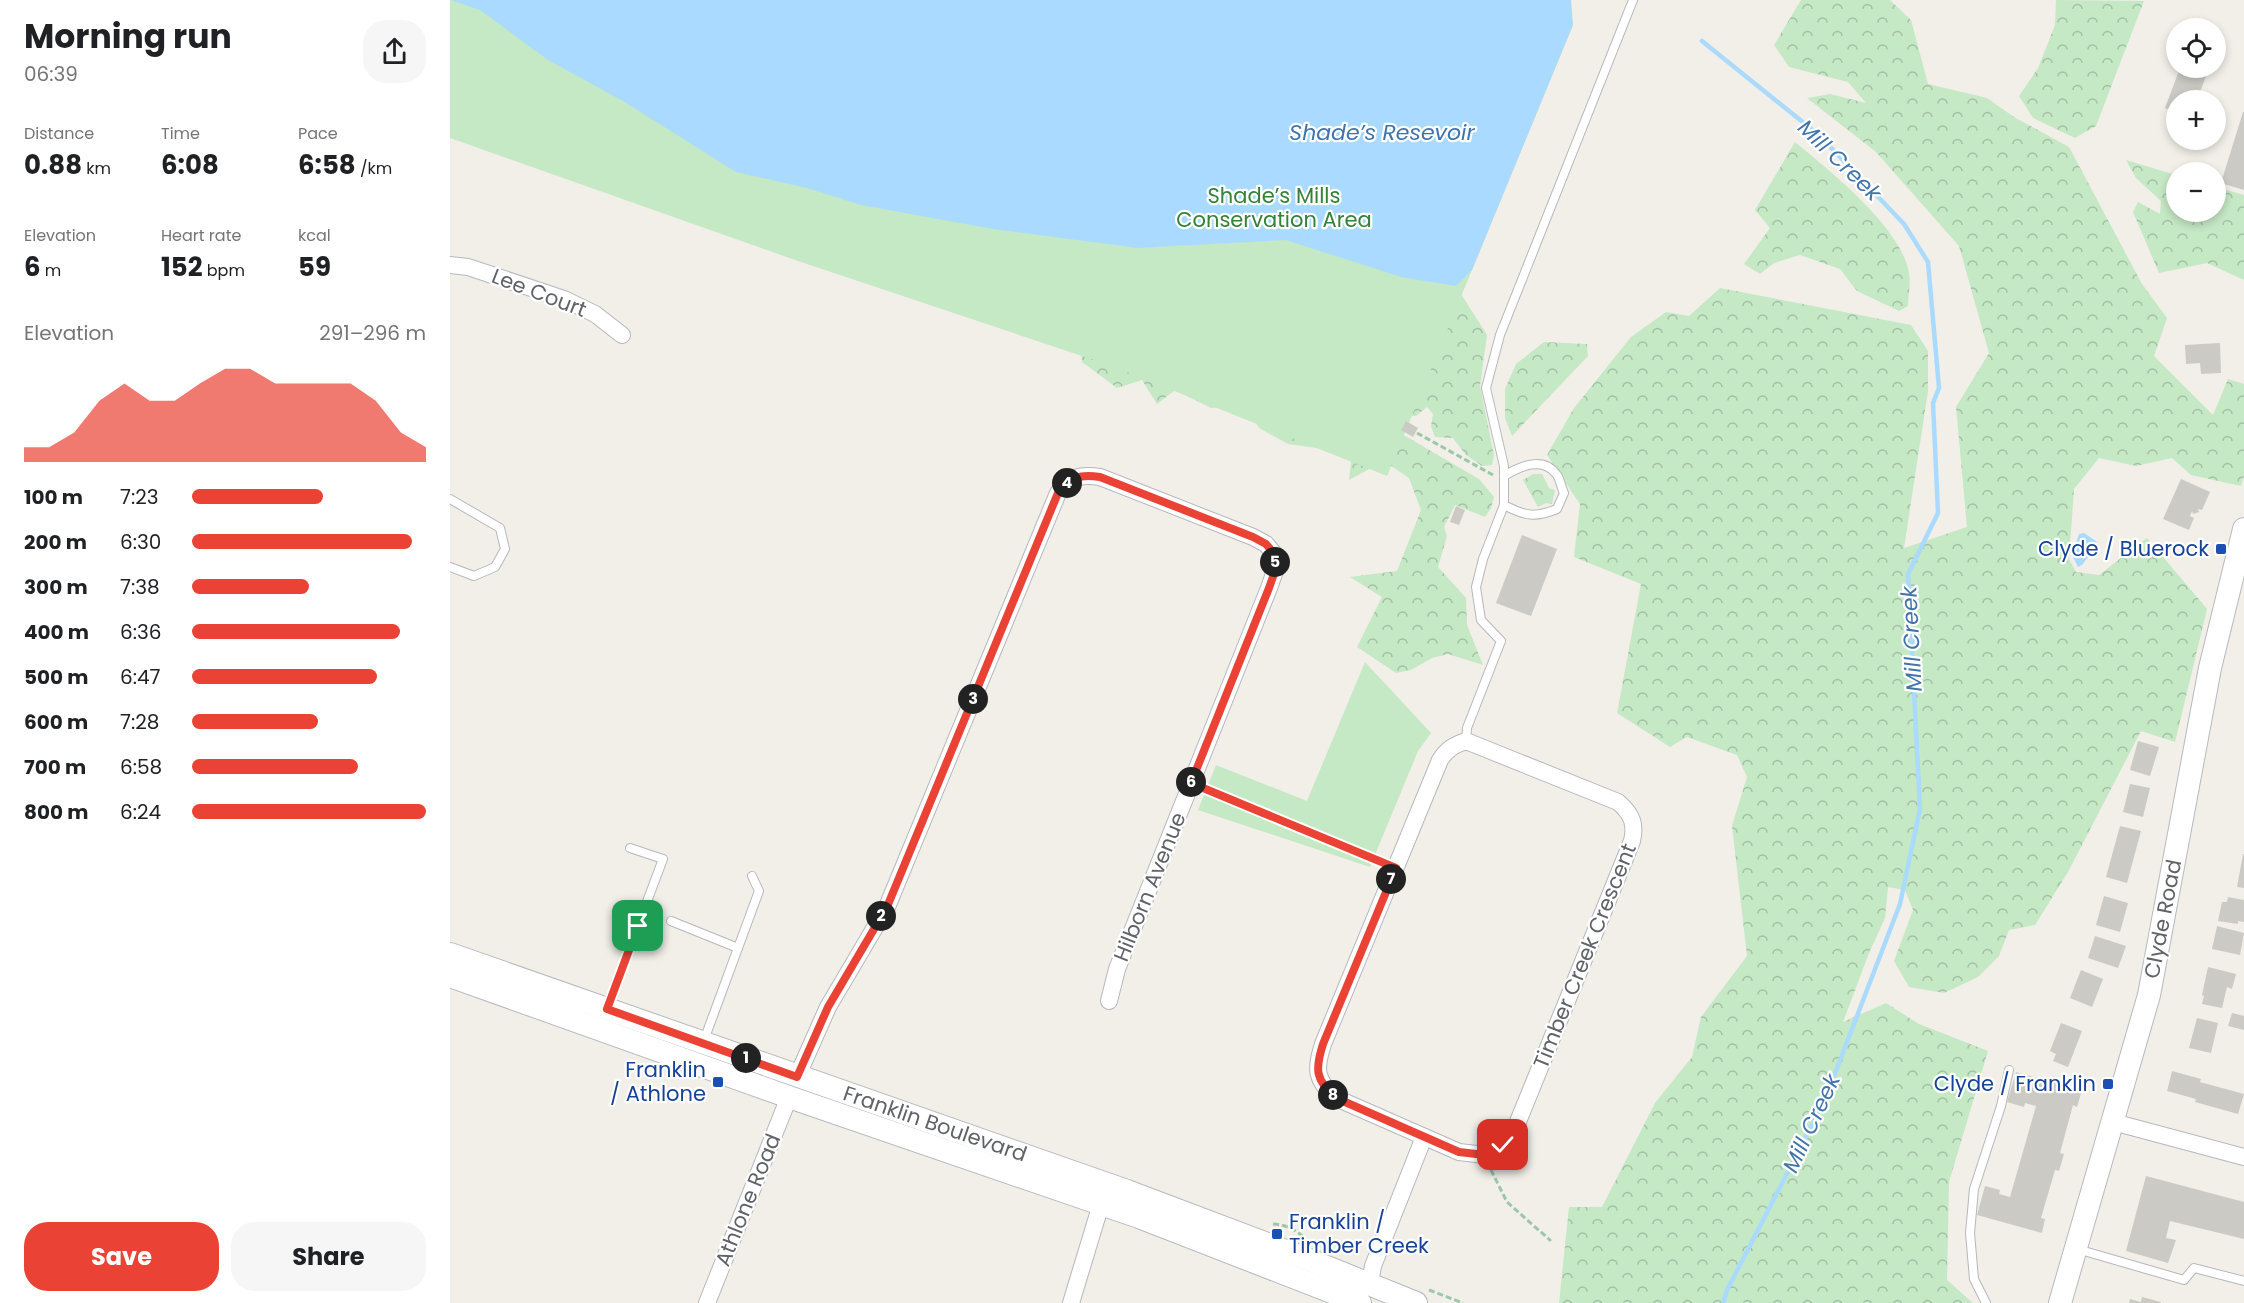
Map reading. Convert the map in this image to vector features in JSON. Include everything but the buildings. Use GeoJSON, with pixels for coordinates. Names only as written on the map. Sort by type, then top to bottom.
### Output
{"type":"FeatureCollection","features":[{"type":"Feature","properties":{"kind":"main road","name":"Clyde Road"},"geometry":{"type":"LineString","coordinates":[[2060,1303],[2074,1248],[2149,996],[2210,668],[2244,529]]}},
{"type":"Feature","properties":{"kind":"main road","name":"Franklin Boulevard"},"geometry":{"type":"LineString","coordinates":[[450,954],[703,1043],[793,1087],[1178,1232],[1365,1293],[1416,1303]]}},
{"type":"Feature","properties":{"kind":"main road","name":"Franklin Boulevard"},"geometry":{"type":"LineString","coordinates":[[450,976],[793,1087],[1148,1198],[1365,1293]]}},
{"type":"Feature","properties":{"kind":"street","name":"Lee Court"},"geometry":{"type":"LineString","coordinates":[[450,265],[468,267],[564,299],[595,314],[622,335]]}},
{"type":"Feature","properties":{"kind":"street","name":"Hilborn Avenue"},"geometry":{"type":"LineString","coordinates":[[793,1087],[828,1007],[887,907],[1058,493],[1070,480],[1084,475],[1100,477],[1253,537],[1266,544],[1276,556],[1275,571],[1269,588],[1117,969],[1109,1001]]}},
{"type":"Feature","properties":{"kind":"street"},"geometry":{"type":"LineString","coordinates":[[1466,741],[1454,744],[1440,760],[1323,1044],[1318,1059],[1318,1074],[1325,1088],[1336,1098],[1459,1152],[1485,1155]]}},
{"type":"Feature","properties":{"kind":"street","name":"Timber Creek Crescent"},"geometry":{"type":"LineString","coordinates":[[1466,741],[1618,802],[1632,817],[1635,829],[1513,1134],[1493,1153],[1485,1155]]}},
{"type":"Feature","properties":{"kind":"street","name":"Athlone Road"},"geometry":{"type":"LineString","coordinates":[[707,1303],[793,1087]]}},
{"type":"Feature","properties":{"kind":"street"},"geometry":{"type":"LineString","coordinates":[[2113,1122],[2244,1158]]}},
{"type":"Feature","properties":{"kind":"street"},"geometry":{"type":"LineString","coordinates":[[1365,1293],[1373,1266],[1424,1137]]}},
{"type":"Feature","properties":{"kind":"street"},"geometry":{"type":"LineString","coordinates":[[1071,1303],[1101,1204]]}},
{"type":"Feature","properties":{"kind":"lane"},"geometry":{"type":"LineString","coordinates":[[1466,741],[1467,728],[1501,641],[1481,620],[1476,587],[1483,559],[1504,505],[1504,466],[1486,388],[1500,335],[1633,0]]}},
{"type":"Feature","properties":{"kind":"lane"},"geometry":{"type":"LineString","coordinates":[[1504,476],[1523,464],[1542,464],[1556,473],[1564,493],[1557,509],[1539,516],[1520,513],[1504,505]]}},
{"type":"Feature","properties":{"kind":"lane"},"geometry":{"type":"LineString","coordinates":[[450,500],[500,528],[505,549],[495,567],[474,576],[450,567]]}},
{"type":"Feature","properties":{"kind":"lane"},"geometry":{"type":"LineString","coordinates":[[607,1009],[663,859],[630,848]]}},
{"type":"Feature","properties":{"kind":"lane"},"geometry":{"type":"LineString","coordinates":[[703,1043],[759,891],[752,876]]}},
{"type":"Feature","properties":{"kind":"lane"},"geometry":{"type":"LineString","coordinates":[[671,921],[738,948]]}},
{"type":"Feature","properties":{"kind":"lane"},"geometry":{"type":"LineString","coordinates":[[1986,1303],[1974,1279],[1970,1233],[1974,1189],[2001,1106],[2009,1070]]}},
{"type":"Feature","properties":{"kind":"lane"},"geometry":{"type":"LineString","coordinates":[[2074,1248],[2184,1280],[2194,1268],[2244,1281]]}},
{"type":"Feature","properties":{"kind":"path"},"geometry":{"type":"LineString","coordinates":[[1417,433],[1490,474],[1504,476]]}},
{"type":"Feature","properties":{"kind":"path"},"geometry":{"type":"LineString","coordinates":[[1191,783],[1396,868]]}},
{"type":"Feature","properties":{"kind":"path"},"geometry":{"type":"LineString","coordinates":[[1485,1155],[1507,1202],[1551,1241]]}},
{"type":"Feature","properties":{"kind":"green space","name":"Shade’s Resevoir"},"geometry":{"type":"Polygon","coordinates":[[[450,0],[1565,0],[1573,25],[1387,476],[1112,366],[798,261],[450,138],[450,0]]]}},
{"type":"Feature","properties":{"kind":"green space"},"geometry":{"type":"Polygon","coordinates":[[[1801,0],[1890,0],[1911,20],[1928,84],[1987,98],[2014,117],[2069,147],[2142,284],[2167,318],[2154,356],[2213,415],[2228,379],[2244,384],[2244,476],[2241,486],[2191,475],[2172,458],[2136,466],[2099,458],[2074,489],[2069,559],[2076,572],[2099,575],[2147,538],[2207,609],[2175,742],[2141,731],[2068,872],[2035,925],[2009,930],[1999,956],[1978,977],[1944,993],[1909,987],[1894,961],[1913,910],[1905,890],[1888,887],[1885,918],[1843,1022],[1886,1003],[1919,1024],[1988,1051],[1949,1182],[1947,1280],[1973,1303],[1559,1303],[1569,1207],[1602,1207],[1655,1103],[1692,1057],[1701,1017],[1747,956],[1732,826],[1747,777],[1737,755],[1687,737],[1670,747],[1617,713],[1641,584],[1574,557],[1580,504],[1547,455],[1574,408],[1631,337],[1666,312],[1689,316],[1720,288],[1911,325],[1928,351],[1928,391],[1904,548],[1967,527],[1956,407],[1989,353],[1959,246],[1876,152],[1807,98],[1830,94],[1866,103],[1848,82],[1789,67],[1774,45],[1801,0]]]}},
{"type":"Feature","properties":{"kind":"green space"},"geometry":{"type":"Polygon","coordinates":[[[2056,0],[2144,1],[2096,126],[2075,138],[2033,118],[2019,96],[2038,68],[2055,25],[2056,0]]]}},
{"type":"Feature","properties":{"kind":"green space"},"geometry":{"type":"Polygon","coordinates":[[[1795,142],[1862,201],[1893,237],[1903,255],[1909,273],[1908,306],[1899,311],[1857,291],[1840,269],[1800,255],[1774,263],[1760,274],[1744,264],[1770,228],[1755,210],[1795,142]]]}},
{"type":"Feature","properties":{"kind":"green space"},"geometry":{"type":"Polygon","coordinates":[[[2126,160],[2166,172],[2166,222],[2226,222],[2226,190],[2244,195],[2244,280],[2207,263],[2159,273],[2133,212],[2138,202],[2160,214],[2161,201],[2136,178],[2126,160]]]}},
{"type":"Feature","properties":{"kind":"green space"},"geometry":{"type":"Polygon","coordinates":[[[1456,286],[1487,335],[1480,386],[1494,455],[1492,465],[1482,466],[1466,455],[1453,438],[1435,437],[1431,426],[1433,414],[1427,407],[1416,416],[1393,415],[1400,433],[1479,479],[1494,497],[1485,517],[1455,505],[1444,527],[1447,536],[1438,567],[1466,598],[1467,625],[1483,665],[1448,654],[1432,658],[1411,670],[1396,673],[1357,647],[1382,597],[1350,577],[1397,571],[1421,510],[1409,478],[1384,461],[1349,480],[1352,453],[1288,444],[1259,428],[1245,404],[1211,408],[1175,390],[1157,404],[1142,380],[1117,388],[1082,362],[1079,338],[1456,286]]]}},
{"type":"Feature","properties":{"kind":"green space"},"geometry":{"type":"Polygon","coordinates":[[[1544,342],[1587,344],[1588,356],[1512,436],[1505,418],[1505,389],[1516,364],[1544,342]]]}},
{"type":"Feature","properties":{"kind":"green space"},"geometry":{"type":"Polygon","coordinates":[[[1533,474],[1542,474],[1549,488],[1555,490],[1552,504],[1546,503],[1538,507],[1523,480],[1533,474]]]}},
{"type":"Feature","properties":{"kind":"green space"},"geometry":{"type":"Polygon","coordinates":[[[1365,662],[1431,733],[1418,751],[1370,867],[1198,810],[1216,765],[1307,801],[1365,662]]]}},
{"type":"Feature","properties":{"kind":"water","name":"Shade’s Resevoir"},"geometry":{"type":"Polygon","coordinates":[[[451,0],[1571,0],[1573,25],[1472,270],[1456,286],[1401,277],[1286,240],[1138,248],[993,229],[861,205],[807,188],[736,172],[623,101],[548,60],[480,10],[451,0]]]}},
{"type":"Feature","properties":{"kind":"water"},"geometry":{"type":"Polygon","coordinates":[[[2084,533],[2096,541],[2099,549],[2095,555],[2088,557],[2078,567],[2072,555],[2079,534],[2084,533]]]}},
{"type":"Feature","properties":{"kind":"waterway","name":"Mill Creek"},"geometry":{"type":"LineString","coordinates":[[1702,41],[1820,136],[1904,224],[1928,262],[1939,388],[1933,403],[1938,513],[1908,574],[1920,809],[1900,904],[1824,1102],[1727,1290],[1723,1303]]}},
{"type":"Feature","properties":{"kind":"place","name":"Clyde / Bluerock"},"geometry":{"type":"Point","coordinates":[2221,549]}},
{"type":"Feature","properties":{"kind":"place","name":"Franklin / Athlone"},"geometry":{"type":"Point","coordinates":[718,1082]}},
{"type":"Feature","properties":{"kind":"place","name":"Clyde / Franklin"},"geometry":{"type":"Point","coordinates":[2108,1084]}},
{"type":"Feature","properties":{"kind":"place","name":"Franklin / Timber Creek"},"geometry":{"type":"Point","coordinates":[1277,1234]}},
{"type":"Feature","properties":{"kind":"route"},"geometry":{"type":"LineString","coordinates":[[638,926],[607,1009],[797,1077],[828,1007],[887,907],[1058,493],[1070,480],[1084,475],[1100,477],[1253,537],[1266,544],[1276,556],[1275,571],[1269,588],[1191,783],[1396,868],[1318,1059],[1318,1074],[1325,1088],[1336,1098],[1459,1152],[1485,1155],[1493,1153],[1503,1145]]}},
{"type":"Feature","properties":{"kind":"park label","name":"Shade’s Mills Conservation Area"},"geometry":{"type":"Point","coordinates":[1274,208]}}]}
